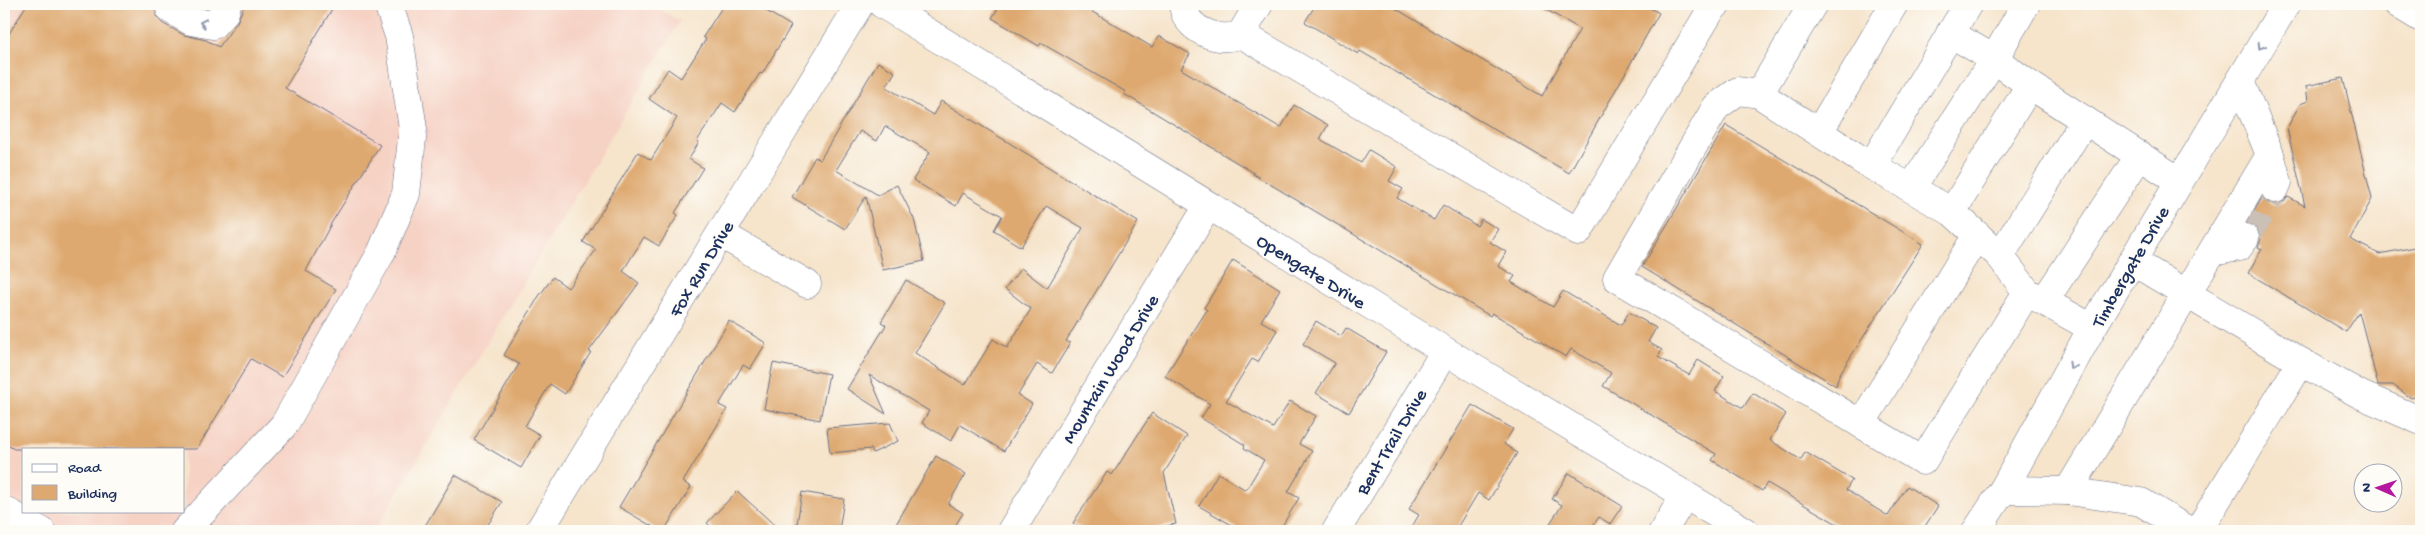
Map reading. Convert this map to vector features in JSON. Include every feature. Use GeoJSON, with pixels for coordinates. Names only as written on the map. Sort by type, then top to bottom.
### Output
{"type":"FeatureCollection","features":[{"type":"Feature","properties":{"kind":"street"},"geometry":{"type":"LineString","coordinates":[[170,9],[191,21],[212,25],[225,12],[227,4]]}},
{"type":"Feature","properties":{"kind":"street"},"geometry":{"type":"LineString","coordinates":[[185,531],[284,424],[381,252],[406,194],[414,129],[399,36],[388,4]]}},
{"type":"Feature","properties":{"kind":"street","name":"Fox Run Drive"},"geometry":{"type":"LineString","coordinates":[[539,531],[860,4]]}},
{"type":"Feature","properties":{"kind":"street","name":"Opengate Drive"},"geometry":{"type":"LineString","coordinates":[[882,4],[1445,352],[1745,531]]}},
{"type":"Feature","properties":{"kind":"street"},"geometry":{"type":"LineString","coordinates":[[1183,4],[1189,20],[1205,32],[1224,38],[1241,34],[1578,232],[1711,10],[1717,4]]}},
{"type":"Feature","properties":{"kind":"street"},"geometry":{"type":"LineString","coordinates":[[1241,34],[1258,4]]}},
{"type":"Feature","properties":{"kind":"street"},"geometry":{"type":"LineString","coordinates":[[1759,94],[1813,4]]}},
{"type":"Feature","properties":{"kind":"street"},"geometry":{"type":"LineString","coordinates":[[1819,132],[1894,4]]}},
{"type":"Feature","properties":{"kind":"street"},"geometry":{"type":"LineString","coordinates":[[1872,165],[1968,4]]}},
{"type":"Feature","properties":{"kind":"street"},"geometry":{"type":"LineString","coordinates":[[1912,187],[1994,59],[2026,4]]}},
{"type":"Feature","properties":{"kind":"street","name":"Timbergate Drive"},"geometry":{"type":"LineString","coordinates":[[1976,531],[2003,490],[2092,328],[2286,4]]}},
{"type":"Feature","properties":{"kind":"street"},"geometry":{"type":"LineString","coordinates":[[2398,4],[2421,18]]}},
{"type":"Feature","properties":{"kind":"street"},"geometry":{"type":"LineString","coordinates":[[1950,33],[1994,59],[2179,181]]}},
{"type":"Feature","properties":{"kind":"street"},"geometry":{"type":"LineString","coordinates":[[2240,81],[2270,155],[2278,182],[2275,189]]}},
{"type":"Feature","properties":{"kind":"street"},"geometry":{"type":"LineString","coordinates":[[1952,212],[2030,84]]}},
{"type":"Feature","properties":{"kind":"street"},"geometry":{"type":"LineString","coordinates":[[2092,328],[2036,296],[2000,256],[1952,212],[1872,165],[1759,94],[1738,91],[1716,107],[1618,278],[1923,461],[2036,296],[2140,155]]}},
{"type":"Feature","properties":{"kind":"street"},"geometry":{"type":"LineString","coordinates":[[2000,256],[2085,120]]}},
{"type":"Feature","properties":{"kind":"street"},"geometry":{"type":"LineString","coordinates":[[2068,490],[2270,155]]}},
{"type":"Feature","properties":{"kind":"street","name":"Mountain Wood Drive"},"geometry":{"type":"LineString","coordinates":[[1010,531],[1208,206]]}},
{"type":"Feature","properties":{"kind":"street"},"geometry":{"type":"LineString","coordinates":[[720,234],[807,284]]}},
{"type":"Feature","properties":{"kind":"street"},"geometry":{"type":"LineString","coordinates":[[1861,424],[1977,235]]}},
{"type":"Feature","properties":{"kind":"street"},"geometry":{"type":"LineString","coordinates":[[2212,252],[2239,247],[2245,238]]}},
{"type":"Feature","properties":{"kind":"street"},"geometry":{"type":"LineString","coordinates":[[2132,261],[2188,292],[2301,362],[2361,395],[2421,421]]}},
{"type":"Feature","properties":{"kind":"street","name":"Bent Trail Drive"},"geometry":{"type":"LineString","coordinates":[[1336,531],[1445,352]]}},
{"type":"Feature","properties":{"kind":"street"},"geometry":{"type":"LineString","coordinates":[[2198,531],[2301,362]]}},
{"type":"Feature","properties":{"kind":"street"},"geometry":{"type":"LineString","coordinates":[[2003,490],[2068,490],[2141,502],[2189,531]]}},
{"type":"Feature","properties":{"kind":"street"},"geometry":{"type":"LineString","coordinates":[[1663,531],[1685,495]]}},
{"type":"Feature","properties":{"kind":"street"},"geometry":{"type":"LineString","coordinates":[[4,510],[41,531]]}},
{"type":"Feature","properties":{"kind":"shaded area"},"geometry":{"type":"Polygon","coordinates":[[[4,4],[650,4],[680,21],[375,531],[4,531],[4,4]]]}},
{"type":"Feature","properties":{"kind":"building"},"geometry":{"type":"Polygon","coordinates":[[[27,4],[156,4],[156,16],[162,23],[184,35],[206,40],[219,47],[237,22],[245,4],[335,4],[285,88],[380,145],[332,222],[306,271],[336,289],[282,377],[251,359],[197,449],[14,449],[4,443],[4,42],[27,4]]]}},
{"type":"Feature","properties":{"kind":"building"},"geometry":{"type":"Polygon","coordinates":[[[724,4],[755,4],[791,26],[762,74],[760,73],[735,112],[722,103],[697,141],[699,142],[689,159],[703,168],[675,213],[678,215],[659,246],[644,237],[623,271],[639,283],[589,351],[591,352],[565,394],[550,384],[525,426],[540,435],[521,468],[474,440],[519,364],[504,355],[539,296],[553,277],[568,288],[596,250],[583,242],[638,152],[651,160],[677,118],[649,99],[668,69],[681,78],[706,39],[703,37],[724,4]]]}},
{"type":"Feature","properties":{"kind":"building"},"geometry":{"type":"Polygon","coordinates":[[[1001,4],[1079,4],[1152,47],[1159,36],[1190,54],[1181,69],[1281,128],[1294,105],[1328,125],[1320,139],[1361,163],[1369,150],[1397,167],[1389,181],[1403,189],[1397,198],[1434,220],[1443,205],[1477,226],[1481,219],[1498,229],[1490,242],[1506,252],[1498,266],[1515,276],[1511,282],[1553,307],[1563,291],[1621,325],[1629,312],[1656,328],[1648,342],[1662,350],[1658,357],[1689,375],[1698,360],[1724,376],[1715,391],[1743,408],[1753,393],[1786,414],[1770,440],[1801,460],[1805,452],[1852,480],[1846,490],[1888,516],[1907,486],[1938,506],[1922,531],[1835,531],[1839,525],[1767,483],[1762,491],[1712,460],[1716,454],[1603,386],[1611,373],[1571,349],[1566,357],[1492,313],[1490,316],[1253,174],[1124,94],[1126,92],[1041,43],[1039,46],[992,18],[1001,4]]]}},
{"type":"Feature","properties":{"kind":"building"},"geometry":{"type":"Polygon","coordinates":[[[1316,4],[1388,4],[1542,96],[1580,29],[1536,4],[1643,4],[1659,13],[1569,173],[1360,51],[1358,54],[1305,22],[1316,4]]]}},
{"type":"Feature","properties":{"kind":"building"},"geometry":{"type":"Polygon","coordinates":[[[878,62],[895,72],[886,87],[933,115],[941,101],[1138,222],[1066,341],[1070,343],[1052,373],[1037,364],[1018,395],[1032,404],[1004,451],[960,425],[951,441],[922,423],[929,411],[869,375],[886,414],[847,389],[886,325],[881,322],[906,280],[945,303],[915,353],[965,385],[993,339],[1007,348],[1031,309],[1005,289],[1021,268],[1047,288],[1083,228],[1046,206],[1021,247],[994,230],[1002,216],[963,193],[956,206],[913,180],[930,152],[885,126],[877,141],[860,131],[836,170],[878,195],[897,185],[914,219],[924,261],[883,270],[866,196],[845,229],[792,197],[815,157],[820,160],[878,62]]]}},
{"type":"Feature","properties":{"kind":"building"},"geometry":{"type":"Polygon","coordinates":[[[2343,78],[2372,199],[2350,239],[2379,254],[2421,246],[2421,395],[2411,398],[2393,385],[2378,385],[2359,312],[2346,332],[2248,273],[2262,249],[2258,247],[2261,239],[2259,231],[2254,225],[2247,223],[2262,198],[2268,203],[2276,205],[2284,202],[2288,197],[2305,206],[2287,128],[2300,104],[2308,101],[2306,86],[2343,78]]]}},
{"type":"Feature","properties":{"kind":"building"},"geometry":{"type":"Polygon","coordinates":[[[1726,125],[1923,244],[1839,375],[1836,386],[1642,267],[1726,125]]]}},
{"type":"Feature","properties":{"kind":"building"},"geometry":{"type":"Polygon","coordinates":[[[1233,260],[1280,289],[1261,321],[1277,330],[1258,362],[1252,359],[1226,401],[1273,428],[1290,401],[1316,416],[1299,444],[1312,451],[1288,492],[1299,498],[1279,531],[1242,531],[1199,506],[1218,473],[1246,490],[1264,460],[1244,448],[1245,445],[1201,418],[1210,404],[1165,376],[1207,310],[1204,308],[1233,260]]]}},
{"type":"Feature","properties":{"kind":"building"},"geometry":{"type":"Polygon","coordinates":[[[729,321],[766,343],[750,369],[743,365],[719,405],[727,409],[683,482],[691,487],[664,531],[660,531],[619,507],[729,321]]]}},
{"type":"Feature","properties":{"kind":"building"},"geometry":{"type":"Polygon","coordinates":[[[1316,321],[1341,336],[1346,328],[1386,352],[1349,413],[1316,393],[1335,363],[1303,344],[1316,321]]]}},
{"type":"Feature","properties":{"kind":"building"},"geometry":{"type":"Polygon","coordinates":[[[773,363],[829,374],[820,420],[764,409],[773,363]]]}},
{"type":"Feature","properties":{"kind":"building"},"geometry":{"type":"Polygon","coordinates":[[[1472,405],[1513,429],[1504,444],[1517,453],[1489,500],[1478,493],[1455,531],[1409,531],[1419,515],[1409,509],[1472,405]]]}},
{"type":"Feature","properties":{"kind":"building"},"geometry":{"type":"Polygon","coordinates":[[[1152,413],[1187,436],[1164,473],[1176,524],[1142,531],[1086,531],[1073,523],[1107,472],[1112,475],[1152,413]]]}},
{"type":"Feature","properties":{"kind":"building"},"geometry":{"type":"Polygon","coordinates":[[[890,423],[898,441],[873,453],[871,449],[830,453],[827,428],[890,423]]]}},
{"type":"Feature","properties":{"kind":"building"},"geometry":{"type":"Polygon","coordinates":[[[936,456],[966,474],[948,504],[963,513],[952,531],[892,531],[936,456]]]}},
{"type":"Feature","properties":{"kind":"building"},"geometry":{"type":"Polygon","coordinates":[[[1569,473],[1622,506],[1610,524],[1599,517],[1589,531],[1545,531],[1562,505],[1552,499],[1569,473]]]}},
{"type":"Feature","properties":{"kind":"building"},"geometry":{"type":"Polygon","coordinates":[[[455,475],[502,502],[484,531],[422,531],[455,475]]]}},
{"type":"Feature","properties":{"kind":"building"},"geometry":{"type":"Polygon","coordinates":[[[737,491],[781,531],[716,531],[707,523],[737,491]]]}},
{"type":"Feature","properties":{"kind":"building"},"geometry":{"type":"Polygon","coordinates":[[[802,492],[844,499],[839,531],[796,531],[802,492]]]}},
{"type":"Feature","properties":{"kind":"tunnel"},"geometry":{"type":"LineString","coordinates":[[2245,238],[2275,189]]}}]}
